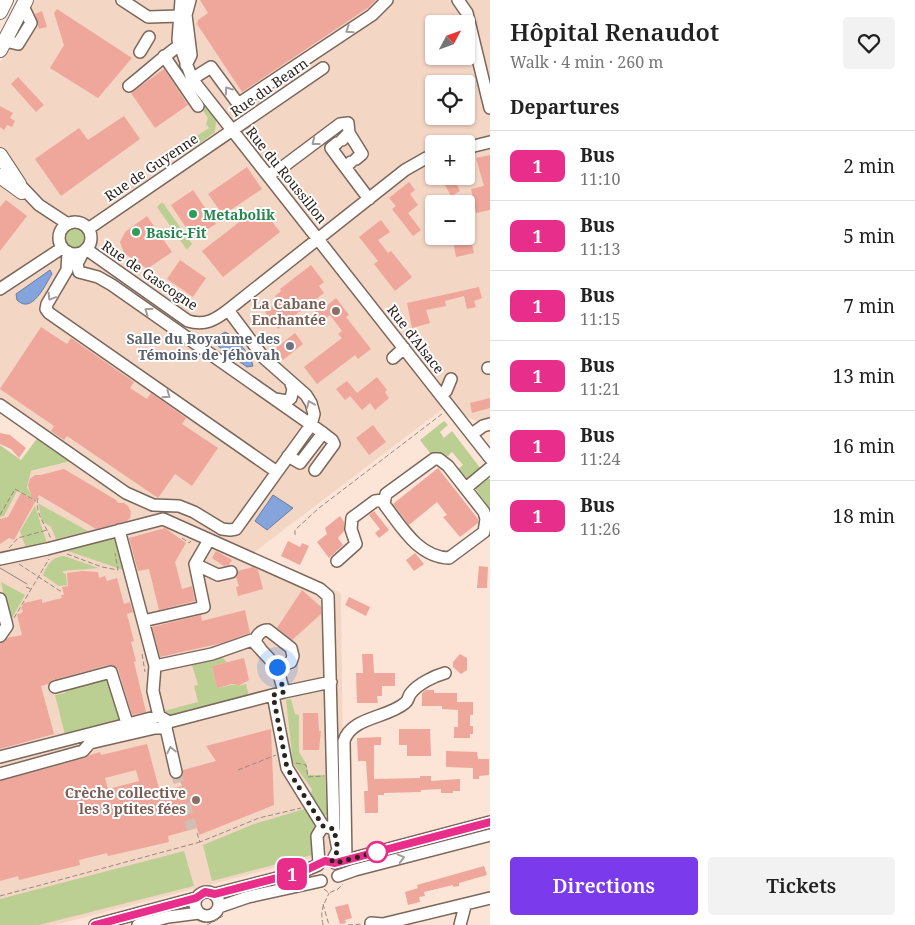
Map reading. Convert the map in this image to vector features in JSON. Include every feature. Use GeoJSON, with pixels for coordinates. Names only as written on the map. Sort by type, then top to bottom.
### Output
{"type":"FeatureCollection","features":[{"type":"Feature","properties":{"kind":"main road"},"geometry":{"type":"LineString","coordinates":[[2,31],[6,0]]}},
{"type":"Feature","properties":{"kind":"main road"},"geometry":{"type":"LineString","coordinates":[[2,31],[22,2]]}},
{"type":"Feature","properties":{"kind":"main road"},"geometry":{"type":"LineString","coordinates":[[0,155],[21,188]]}},
{"type":"Feature","properties":{"kind":"main road"},"geometry":{"type":"LineString","coordinates":[[0,176],[21,188]]}},
{"type":"Feature","properties":{"kind":"street"},"geometry":{"type":"LineString","coordinates":[[122,0],[148,17],[180,16]]}},
{"type":"Feature","properties":{"kind":"street","name":"Rue du Roussillon"},"geometry":{"type":"LineString","coordinates":[[181,0],[178,40],[192,79],[319,239]]}},
{"type":"Feature","properties":{"kind":"street"},"geometry":{"type":"LineString","coordinates":[[186,65],[191,55],[186,15],[190,0]]}},
{"type":"Feature","properties":{"kind":"street"},"geometry":{"type":"LineString","coordinates":[[192,79],[211,67],[238,102],[266,87],[372,15],[387,0]]}},
{"type":"Feature","properties":{"kind":"street"},"geometry":{"type":"LineString","coordinates":[[458,0],[467,13],[490,108]]}},
{"type":"Feature","properties":{"kind":"street"},"geometry":{"type":"LineString","coordinates":[[2,31],[18,44],[31,23],[22,2]]}},
{"type":"Feature","properties":{"kind":"street"},"geometry":{"type":"LineString","coordinates":[[187,35],[191,22]]}},
{"type":"Feature","properties":{"kind":"street"},"geometry":{"type":"LineString","coordinates":[[140,52],[149,37]]}},
{"type":"Feature","properties":{"kind":"street"},"geometry":{"type":"LineString","coordinates":[[129,86],[180,45]]}},
{"type":"Feature","properties":{"kind":"street"},"geometry":{"type":"LineString","coordinates":[[164,56],[198,106]]}},
{"type":"Feature","properties":{"kind":"street","name":"Rue du Bearn"},"geometry":{"type":"LineString","coordinates":[[232,131],[322,68]]}},
{"type":"Feature","properties":{"kind":"street"},"geometry":{"type":"LineString","coordinates":[[257,114],[254,102],[266,87]]}},
{"type":"Feature","properties":{"kind":"street"},"geometry":{"type":"LineString","coordinates":[[268,175],[284,166],[340,124],[344,135],[362,154],[351,163]]}},
{"type":"Feature","properties":{"kind":"street","name":"Rue de Guyenne"},"geometry":{"type":"LineString","coordinates":[[88,229],[232,131]]}},
{"type":"Feature","properties":{"kind":"street"},"geometry":{"type":"LineString","coordinates":[[344,135],[331,148],[351,163],[369,199]]}},
{"type":"Feature","properties":{"kind":"street"},"geometry":{"type":"LineString","coordinates":[[475,146],[490,142]]}},
{"type":"Feature","properties":{"kind":"street","name":"Rue de Gascogne"},"geometry":{"type":"LineString","coordinates":[[85,251],[188,321],[205,323],[216,319],[413,165],[425,160]]}},
{"type":"Feature","properties":{"kind":"street"},"geometry":{"type":"LineString","coordinates":[[0,162],[36,206],[57,223],[65,227],[78,223],[88,229],[90,242],[77,264],[79,272],[98,277],[112,285],[275,398],[332,440],[334,444],[315,470]]}},
{"type":"Feature","properties":{"kind":"street"},"geometry":{"type":"LineString","coordinates":[[0,167],[21,188]]}},
{"type":"Feature","properties":{"kind":"street"},"geometry":{"type":"LineString","coordinates":[[65,227],[59,239],[65,250],[67,270],[47,304],[46,309],[49,313],[276,472]]}},
{"type":"Feature","properties":{"kind":"street","name":"Rue d'Alsace"},"geometry":{"type":"LineString","coordinates":[[319,239],[490,458]]}},
{"type":"Feature","properties":{"kind":"street"},"geometry":{"type":"LineString","coordinates":[[0,289],[65,250],[78,254],[85,251]]}},
{"type":"Feature","properties":{"kind":"street"},"geometry":{"type":"LineString","coordinates":[[0,405],[126,493],[153,505],[179,506],[222,528],[236,529],[311,425],[314,414],[312,404],[306,395],[264,358],[228,310]]}},
{"type":"Feature","properties":{"kind":"street"},"geometry":{"type":"LineString","coordinates":[[392,358],[404,348]]}},
{"type":"Feature","properties":{"kind":"street"},"geometry":{"type":"LineString","coordinates":[[275,398],[287,401],[291,398],[293,389],[290,380]]}},
{"type":"Feature","properties":{"kind":"street"},"geometry":{"type":"LineString","coordinates":[[441,395],[451,380]]}},
{"type":"Feature","properties":{"kind":"street"},"geometry":{"type":"LineString","coordinates":[[472,434],[483,426],[490,424]]}},
{"type":"Feature","properties":{"kind":"street"},"geometry":{"type":"LineString","coordinates":[[288,456],[300,464],[322,433]]}},
{"type":"Feature","properties":{"kind":"street"},"geometry":{"type":"LineString","coordinates":[[434,460],[445,462],[466,488],[484,512],[486,526],[484,532],[449,558],[440,558],[428,553],[414,541],[384,504],[383,500],[386,494],[434,460]]}},
{"type":"Feature","properties":{"kind":"street"},"geometry":{"type":"LineString","coordinates":[[466,488],[490,468]]}},
{"type":"Feature","properties":{"kind":"street"},"geometry":{"type":"LineString","coordinates":[[337,561],[356,544],[351,529],[352,518],[375,501],[383,500]]}},
{"type":"Feature","properties":{"kind":"street"},"geometry":{"type":"LineString","coordinates":[[6,558],[162,519],[320,589],[328,596],[331,682],[329,828]]}},
{"type":"Feature","properties":{"kind":"street"},"geometry":{"type":"LineString","coordinates":[[120,530],[155,666],[153,692],[165,722],[176,772]]}},
{"type":"Feature","properties":{"kind":"street"},"geometry":{"type":"LineString","coordinates":[[143,621],[204,606],[195,564],[209,540]]}},
{"type":"Feature","properties":{"kind":"street"},"geometry":{"type":"LineString","coordinates":[[195,564],[218,575],[231,572]]}},
{"type":"Feature","properties":{"kind":"street"},"geometry":{"type":"LineString","coordinates":[[0,598],[7,626],[0,636]]}},
{"type":"Feature","properties":{"kind":"street"},"geometry":{"type":"LineString","coordinates":[[260,648],[256,640],[262,632],[268,630],[291,648],[293,656],[291,662],[277,667]]}},
{"type":"Feature","properties":{"kind":"street"},"geometry":{"type":"LineString","coordinates":[[155,666],[212,654],[252,640],[260,648],[277,667],[283,739],[281,760],[329,828],[338,850],[337,862]]}},
{"type":"Feature","properties":{"kind":"street"},"geometry":{"type":"LineString","coordinates":[[55,687],[112,672],[128,723]]}},
{"type":"Feature","properties":{"kind":"street"},"geometry":{"type":"LineString","coordinates":[[338,876],[337,862],[345,736],[352,728],[402,705],[413,691],[436,675],[445,673]]}},
{"type":"Feature","properties":{"kind":"street"},"geometry":{"type":"LineString","coordinates":[[0,757],[128,723],[165,722],[331,682]]}},
{"type":"Feature","properties":{"kind":"street"},"geometry":{"type":"LineString","coordinates":[[0,774],[83,751],[90,743],[154,728],[165,722]]}},
{"type":"Feature","properties":{"kind":"street"},"geometry":{"type":"LineString","coordinates":[[95,925],[196,898],[205,892],[215,894],[304,871],[325,861],[337,862],[490,822]]}},
{"type":"Feature","properties":{"kind":"street"},"geometry":{"type":"LineString","coordinates":[[321,882],[316,872],[319,864],[317,836],[329,828]]}},
{"type":"Feature","properties":{"kind":"street"},"geometry":{"type":"LineString","coordinates":[[219,906],[286,888],[331,882],[338,876],[355,870],[490,835]]}},
{"type":"Feature","properties":{"kind":"street"},"geometry":{"type":"LineString","coordinates":[[138,925],[168,917],[204,918],[215,913],[219,906],[215,894]]}},
{"type":"Feature","properties":{"kind":"street"},"geometry":{"type":"LineString","coordinates":[[196,898],[195,906],[204,918]]}},
{"type":"Feature","properties":{"kind":"street"},"geometry":{"type":"LineString","coordinates":[[372,923],[383,924],[465,906],[490,898]]}},
{"type":"Feature","properties":{"kind":"street"},"geometry":{"type":"LineString","coordinates":[[460,925],[465,906]]}},
{"type":"Feature","properties":{"kind":"path"},"geometry":{"type":"LineString","coordinates":[[295,535],[295,530],[319,508],[451,407]]}},
{"type":"Feature","properties":{"kind":"path"},"geometry":{"type":"LineString","coordinates":[[0,515],[15,489],[37,501]]}},
{"type":"Feature","properties":{"kind":"path"},"geometry":{"type":"LineString","coordinates":[[14,618],[49,559],[51,548],[47,530],[42,522],[38,498]]}},
{"type":"Feature","properties":{"kind":"path"},"geometry":{"type":"LineString","coordinates":[[47,530],[18,538],[7,550],[6,558],[60,591],[63,590]]}},
{"type":"Feature","properties":{"kind":"path"},"geometry":{"type":"LineString","coordinates":[[26,587],[31,590]]}},
{"type":"Feature","properties":{"kind":"path"},"geometry":{"type":"LineString","coordinates":[[238,770],[276,755],[281,760],[306,765],[308,777],[327,776]]}},
{"type":"Feature","properties":{"kind":"path"},"geometry":{"type":"LineString","coordinates":[[0,896],[200,842],[259,818],[307,806]]}},
{"type":"Feature","properties":{"kind":"path"},"geometry":{"type":"LineString","coordinates":[[197,833],[200,842]]}},
{"type":"Feature","properties":{"kind":"path"},"geometry":{"type":"LineString","coordinates":[[323,925],[321,913],[329,893]]}},
{"type":"Feature","properties":{"kind":"path"},"geometry":{"type":"LineString","coordinates":[[323,904],[328,925]]}},
{"type":"Feature","properties":{"kind":"path"},"geometry":{"type":"LineString","coordinates":[[348,925],[372,923]]}},
{"type":"Feature","properties":{"kind":"shaded area"},"geometry":{"type":"Polygon","coordinates":[[[35,0],[490,0],[490,426],[464,416],[453,401],[252,554],[341,593],[344,850],[55,925],[0,925],[0,480],[72,461],[0,409],[0,63],[35,0]]]}},
{"type":"Feature","properties":{"kind":"green space"},"geometry":{"type":"Polygon","coordinates":[[[202,105],[205,105],[216,120],[215,132],[184,155],[178,148],[209,128],[206,124],[208,118],[202,109],[202,105]]]}},
{"type":"Feature","properties":{"kind":"green space"},"geometry":{"type":"Polygon","coordinates":[[[163,203],[192,244],[187,250],[157,207],[163,203]]]}},
{"type":"Feature","properties":{"kind":"green space"},"geometry":{"type":"Polygon","coordinates":[[[75,228],[82,231],[85,238],[82,245],[75,248],[68,245],[65,238],[68,231],[75,228]]]}},
{"type":"Feature","properties":{"kind":"green space"},"geometry":{"type":"Polygon","coordinates":[[[444,421],[448,425],[440,432],[444,438],[452,431],[481,469],[470,478],[466,478],[458,469],[463,465],[452,452],[448,456],[430,453],[420,440],[444,421]]]}},
{"type":"Feature","properties":{"kind":"green space"},"geometry":{"type":"Polygon","coordinates":[[[38,437],[71,461],[31,471],[27,487],[34,500],[17,491],[4,516],[0,517],[0,445],[21,460],[38,437]]]}},
{"type":"Feature","properties":{"kind":"green space"},"geometry":{"type":"Polygon","coordinates":[[[487,476],[490,480],[490,509],[475,488],[487,476]]]}},
{"type":"Feature","properties":{"kind":"green space"},"geometry":{"type":"Polygon","coordinates":[[[38,503],[88,531],[56,539],[51,527],[42,521],[38,503]]]}},
{"type":"Feature","properties":{"kind":"green space"},"geometry":{"type":"Polygon","coordinates":[[[35,506],[47,543],[26,548],[20,531],[35,506]]]}},
{"type":"Feature","properties":{"kind":"green space"},"geometry":{"type":"Polygon","coordinates":[[[115,537],[126,571],[65,550],[115,537]]]}},
{"type":"Feature","properties":{"kind":"green space"},"geometry":{"type":"Polygon","coordinates":[[[64,556],[99,568],[63,571],[66,574],[67,585],[59,586],[43,575],[53,560],[64,556]]]}},
{"type":"Feature","properties":{"kind":"green space"},"geometry":{"type":"Polygon","coordinates":[[[1,582],[25,595],[12,618],[8,615],[1,582]]]}},
{"type":"Feature","properties":{"kind":"green space"},"geometry":{"type":"Polygon","coordinates":[[[217,653],[227,662],[212,666],[217,688],[246,684],[249,697],[175,717],[164,711],[198,702],[194,686],[198,685],[192,665],[198,663],[197,658],[217,653]]]}},
{"type":"Feature","properties":{"kind":"green space"},"geometry":{"type":"Polygon","coordinates":[[[108,678],[122,720],[65,735],[55,695],[65,693],[66,689],[108,678]]]}},
{"type":"Feature","properties":{"kind":"green space"},"geometry":{"type":"Polygon","coordinates":[[[291,699],[295,714],[299,715],[299,752],[307,765],[308,775],[325,775],[327,815],[321,817],[310,800],[312,789],[293,763],[286,700],[291,699]]]}},
{"type":"Feature","properties":{"kind":"green space"},"geometry":{"type":"Polygon","coordinates":[[[308,808],[316,823],[311,839],[312,855],[212,881],[203,845],[254,824],[308,808]]]}},
{"type":"Feature","properties":{"kind":"green space"},"geometry":{"type":"Polygon","coordinates":[[[184,851],[194,886],[39,925],[0,925],[0,899],[184,851]]]}},
{"type":"Feature","properties":{"kind":"water"},"geometry":{"type":"Polygon","coordinates":[[[50,270],[52,274],[38,297],[28,304],[23,304],[17,300],[16,294],[50,270]]]}},
{"type":"Feature","properties":{"kind":"water"},"geometry":{"type":"Polygon","coordinates":[[[225,332],[242,346],[253,366],[247,367],[218,346],[215,341],[217,337],[225,332]]]}},
{"type":"Feature","properties":{"kind":"water"},"geometry":{"type":"Polygon","coordinates":[[[273,495],[293,508],[267,530],[255,521],[273,495]]]}},
{"type":"Feature","properties":{"kind":"building"},"geometry":{"type":"Polygon","coordinates":[[[200,0],[376,0],[369,7],[242,92],[197,24],[198,20],[208,13],[200,0]]]}},
{"type":"Feature","properties":{"kind":"building"},"geometry":{"type":"Polygon","coordinates":[[[57,9],[132,58],[98,98],[50,68],[64,45],[54,13],[57,9]]]}},
{"type":"Feature","properties":{"kind":"building"},"geometry":{"type":"Polygon","coordinates":[[[42,11],[47,27],[39,29],[35,14],[42,11]]]}},
{"type":"Feature","properties":{"kind":"building"},"geometry":{"type":"Polygon","coordinates":[[[164,69],[188,105],[155,128],[131,93],[164,69]]]}},
{"type":"Feature","properties":{"kind":"building"},"geometry":{"type":"Polygon","coordinates":[[[18,77],[44,105],[36,112],[11,84],[18,77]]]}},
{"type":"Feature","properties":{"kind":"building"},"geometry":{"type":"Polygon","coordinates":[[[0,106],[13,113],[10,118],[15,121],[12,127],[7,125],[4,130],[0,127],[0,106]]]}},
{"type":"Feature","properties":{"kind":"building"},"geometry":{"type":"Polygon","coordinates":[[[124,116],[140,139],[61,196],[35,159],[79,128],[88,140],[124,116]]]}},
{"type":"Feature","properties":{"kind":"building"},"geometry":{"type":"Polygon","coordinates":[[[490,155],[490,210],[476,213],[475,195],[472,195],[471,189],[484,186],[476,158],[490,155]]]}},
{"type":"Feature","properties":{"kind":"building"},"geometry":{"type":"Polygon","coordinates":[[[247,167],[262,189],[223,215],[208,194],[247,167]]]}},
{"type":"Feature","properties":{"kind":"building"},"geometry":{"type":"Polygon","coordinates":[[[409,182],[415,190],[410,194],[418,205],[408,213],[421,230],[413,236],[392,209],[396,206],[389,198],[409,182]]]}},
{"type":"Feature","properties":{"kind":"building"},"geometry":{"type":"Polygon","coordinates":[[[445,185],[457,185],[460,191],[450,195],[445,185]]]}},
{"type":"Feature","properties":{"kind":"building","name":"Metabolik"},"geometry":{"type":"Polygon","coordinates":[[[193,190],[216,224],[193,238],[171,205],[193,190]]]}},
{"type":"Feature","properties":{"kind":"building"},"geometry":{"type":"Polygon","coordinates":[[[6,200],[27,216],[0,251],[0,207],[6,200]]]}},
{"type":"Feature","properties":{"kind":"building"},"geometry":{"type":"Polygon","coordinates":[[[260,206],[280,232],[223,277],[202,251],[260,206]]]}},
{"type":"Feature","properties":{"kind":"building"},"geometry":{"type":"Polygon","coordinates":[[[147,216],[172,252],[147,269],[124,253],[120,242],[125,232],[147,216]]]}},
{"type":"Feature","properties":{"kind":"building"},"geometry":{"type":"Polygon","coordinates":[[[381,220],[390,232],[378,240],[388,253],[391,251],[412,277],[395,291],[374,264],[378,261],[359,237],[381,220]]]}},
{"type":"Feature","properties":{"kind":"building"},"geometry":{"type":"Polygon","coordinates":[[[454,245],[472,245],[474,253],[456,257],[454,245]]]}},
{"type":"Feature","properties":{"kind":"building"},"geometry":{"type":"Polygon","coordinates":[[[180,260],[206,278],[193,297],[167,279],[180,260]]]}},
{"type":"Feature","properties":{"kind":"building"},"geometry":{"type":"Polygon","coordinates":[[[311,265],[324,282],[319,286],[324,293],[316,299],[324,308],[336,298],[349,315],[346,317],[371,349],[358,359],[355,355],[317,384],[304,367],[342,338],[338,334],[342,331],[330,315],[323,321],[309,304],[278,329],[265,312],[279,301],[275,296],[281,291],[280,289],[311,265]]]}},
{"type":"Feature","properties":{"kind":"building"},"geometry":{"type":"Polygon","coordinates":[[[479,287],[482,298],[474,301],[476,307],[467,309],[464,296],[445,301],[446,306],[426,310],[430,323],[412,328],[407,303],[479,287]]]}},
{"type":"Feature","properties":{"kind":"building"},"geometry":{"type":"Polygon","coordinates":[[[41,327],[67,344],[71,338],[134,382],[130,388],[147,399],[151,393],[186,418],[182,424],[218,448],[192,486],[175,474],[158,498],[67,436],[64,440],[51,431],[54,426],[0,389],[41,327]]]}},
{"type":"Feature","properties":{"kind":"building","name":"Salle du Royaume des Témoins de Jéhovah"},"geometry":{"type":"Polygon","coordinates":[[[295,333],[303,344],[283,360],[276,348],[295,333]]]}},
{"type":"Feature","properties":{"kind":"building"},"geometry":{"type":"Polygon","coordinates":[[[377,377],[387,390],[385,392],[389,398],[375,410],[370,403],[362,410],[350,396],[345,400],[336,389],[347,381],[357,393],[377,377]]]}},
{"type":"Feature","properties":{"kind":"building"},"geometry":{"type":"Polygon","coordinates":[[[490,398],[490,408],[472,413],[470,403],[490,398]]]}},
{"type":"Feature","properties":{"kind":"building"},"geometry":{"type":"Polygon","coordinates":[[[373,425],[386,442],[369,455],[356,438],[373,425]]]}},
{"type":"Feature","properties":{"kind":"building"},"geometry":{"type":"Polygon","coordinates":[[[0,433],[10,435],[26,448],[19,458],[11,449],[0,444],[0,433]]]}},
{"type":"Feature","properties":{"kind":"building"},"geometry":{"type":"Polygon","coordinates":[[[438,468],[478,519],[478,523],[460,537],[443,517],[447,515],[437,502],[409,525],[393,504],[438,468]]]}},
{"type":"Feature","properties":{"kind":"building"},"geometry":{"type":"Polygon","coordinates":[[[64,469],[118,503],[124,503],[131,512],[130,518],[127,521],[96,529],[39,495],[14,540],[9,538],[0,544],[0,519],[8,517],[21,493],[33,500],[28,486],[30,479],[35,475],[64,469]]]}},
{"type":"Feature","properties":{"kind":"building"},"geometry":{"type":"Polygon","coordinates":[[[374,511],[389,530],[379,538],[375,533],[380,529],[369,515],[374,511]]]}},
{"type":"Feature","properties":{"kind":"building"},"geometry":{"type":"Polygon","coordinates":[[[340,516],[344,522],[344,531],[338,538],[343,545],[329,558],[317,542],[327,534],[325,528],[340,516]]]}},
{"type":"Feature","properties":{"kind":"building"},"geometry":{"type":"Polygon","coordinates":[[[165,528],[186,543],[175,562],[182,589],[192,586],[195,601],[159,610],[149,569],[138,571],[129,538],[165,528]]]}},
{"type":"Feature","properties":{"kind":"building"},"geometry":{"type":"Polygon","coordinates":[[[288,541],[300,547],[302,543],[309,546],[300,565],[281,556],[288,541]]]}},
{"type":"Feature","properties":{"kind":"building"},"geometry":{"type":"Polygon","coordinates":[[[216,551],[232,560],[229,565],[224,566],[212,558],[216,551]]]}},
{"type":"Feature","properties":{"kind":"building"},"geometry":{"type":"Polygon","coordinates":[[[415,553],[424,564],[414,571],[406,560],[415,553]]]}},
{"type":"Feature","properties":{"kind":"building"},"geometry":{"type":"Polygon","coordinates":[[[479,566],[488,567],[487,588],[477,588],[479,566]]]}},
{"type":"Feature","properties":{"kind":"building"},"geometry":{"type":"Polygon","coordinates":[[[253,567],[258,570],[263,589],[238,596],[236,587],[239,586],[236,577],[238,571],[253,567]]]}},
{"type":"Feature","properties":{"kind":"building"},"geometry":{"type":"Polygon","coordinates":[[[82,571],[98,572],[99,578],[105,576],[107,581],[117,578],[124,604],[130,602],[133,612],[127,614],[134,641],[131,642],[146,712],[132,715],[118,669],[113,665],[109,665],[53,680],[41,686],[54,734],[0,749],[0,643],[7,638],[22,635],[17,615],[23,612],[21,608],[24,603],[42,599],[42,603],[62,598],[61,595],[64,595],[62,587],[68,586],[67,573],[82,571]]]}},
{"type":"Feature","properties":{"kind":"building"},"geometry":{"type":"Polygon","coordinates":[[[302,590],[321,607],[321,614],[292,640],[277,628],[302,590]]]}},
{"type":"Feature","properties":{"kind":"building"},"geometry":{"type":"Polygon","coordinates":[[[349,597],[370,607],[366,616],[345,605],[349,597]]]}},
{"type":"Feature","properties":{"kind":"building"},"geometry":{"type":"Polygon","coordinates":[[[245,610],[250,633],[222,643],[160,657],[152,627],[201,615],[202,621],[245,610]]]}},
{"type":"Feature","properties":{"kind":"building"},"geometry":{"type":"Polygon","coordinates":[[[362,654],[373,654],[374,673],[395,673],[395,686],[382,686],[382,696],[377,696],[378,703],[357,703],[356,673],[363,673],[362,654]]]}},
{"type":"Feature","properties":{"kind":"building"},"geometry":{"type":"Polygon","coordinates":[[[460,654],[467,658],[467,670],[461,674],[453,667],[453,662],[460,654]]]}},
{"type":"Feature","properties":{"kind":"building"},"geometry":{"type":"Polygon","coordinates":[[[244,658],[249,680],[238,686],[237,684],[232,684],[217,688],[212,666],[244,658]]]}},
{"type":"Feature","properties":{"kind":"building"},"geometry":{"type":"Polygon","coordinates":[[[426,690],[434,690],[434,693],[457,693],[457,702],[473,702],[473,715],[470,715],[470,726],[473,726],[473,734],[470,734],[470,738],[454,738],[454,727],[458,727],[458,710],[442,709],[442,706],[422,706],[422,693],[426,690]]]}},
{"type":"Feature","properties":{"kind":"building"},"geometry":{"type":"Polygon","coordinates":[[[303,713],[318,713],[319,731],[321,731],[319,750],[303,750],[303,713]]]}},
{"type":"Feature","properties":{"kind":"building"},"geometry":{"type":"Polygon","coordinates":[[[271,729],[274,805],[199,835],[197,828],[168,836],[169,842],[108,856],[107,853],[79,860],[80,865],[19,880],[18,876],[0,881],[0,781],[85,758],[100,752],[101,755],[147,744],[160,792],[182,786],[179,778],[183,775],[183,770],[216,761],[206,746],[271,729]],[[136,770],[105,778],[108,789],[139,781],[136,770]]]}},
{"type":"Feature","properties":{"kind":"building"},"geometry":{"type":"Polygon","coordinates":[[[399,729],[430,729],[431,756],[407,756],[407,745],[399,745],[399,729]]]}},
{"type":"Feature","properties":{"kind":"building"},"geometry":{"type":"Polygon","coordinates":[[[381,737],[381,745],[374,745],[374,779],[431,776],[431,781],[460,779],[460,791],[441,793],[441,789],[421,790],[421,792],[384,793],[384,795],[378,795],[378,813],[365,813],[364,791],[368,791],[366,761],[358,761],[357,738],[381,737]]]}},
{"type":"Feature","properties":{"kind":"building"},"geometry":{"type":"Polygon","coordinates":[[[446,751],[477,752],[478,759],[489,759],[489,775],[473,779],[473,768],[446,767],[446,751]]]}},
{"type":"Feature","properties":{"kind":"building"},"geometry":{"type":"Polygon","coordinates":[[[484,866],[487,875],[459,883],[459,886],[453,887],[453,885],[424,892],[425,896],[419,897],[420,902],[408,905],[405,892],[418,888],[417,885],[484,866]]]}},
{"type":"Feature","properties":{"kind":"building"},"geometry":{"type":"Polygon","coordinates":[[[348,904],[352,918],[345,920],[346,923],[340,924],[335,907],[348,904]]]}},
{"type":"Feature","properties":{"kind":"tunnel"},"geometry":{"type":"LineString","coordinates":[[176,772],[192,829]]}},
{"type":"Feature","properties":{"kind":"tram line"},"geometry":{"type":"LineString","coordinates":[[0,568],[27,584]]}},
{"type":"Feature","properties":{"kind":"bus line","name":"1"},"geometry":{"type":"LineString","coordinates":[[95,925],[196,898],[201,893],[215,894],[304,871],[328,860],[335,863],[490,822]]}},
{"type":"Feature","properties":{"kind":"place","name":"Metabolik"},"geometry":{"type":"Point","coordinates":[193,214]}},
{"type":"Feature","properties":{"kind":"place","name":"Basic-Fit"},"geometry":{"type":"Point","coordinates":[136,232]}},
{"type":"Feature","properties":{"kind":"place","name":"La Cabane Enchantée"},"geometry":{"type":"Point","coordinates":[336,311]}},
{"type":"Feature","properties":{"kind":"place","name":"Salle du Royaume des Témoins de Jéhovah"},"geometry":{"type":"Point","coordinates":[290,346]}},
{"type":"Feature","properties":{"kind":"place","name":"Crèche collective les 3 ptites fées"},"geometry":{"type":"Point","coordinates":[196,800]}},
{"type":"Feature","properties":{"kind":"route"},"geometry":{"type":"LineString","coordinates":[[277,667],[284,692],[273,695],[283,739],[282,748],[287,768],[323,826],[334,829],[338,850],[332,861],[335,863],[377,852]]}}]}
